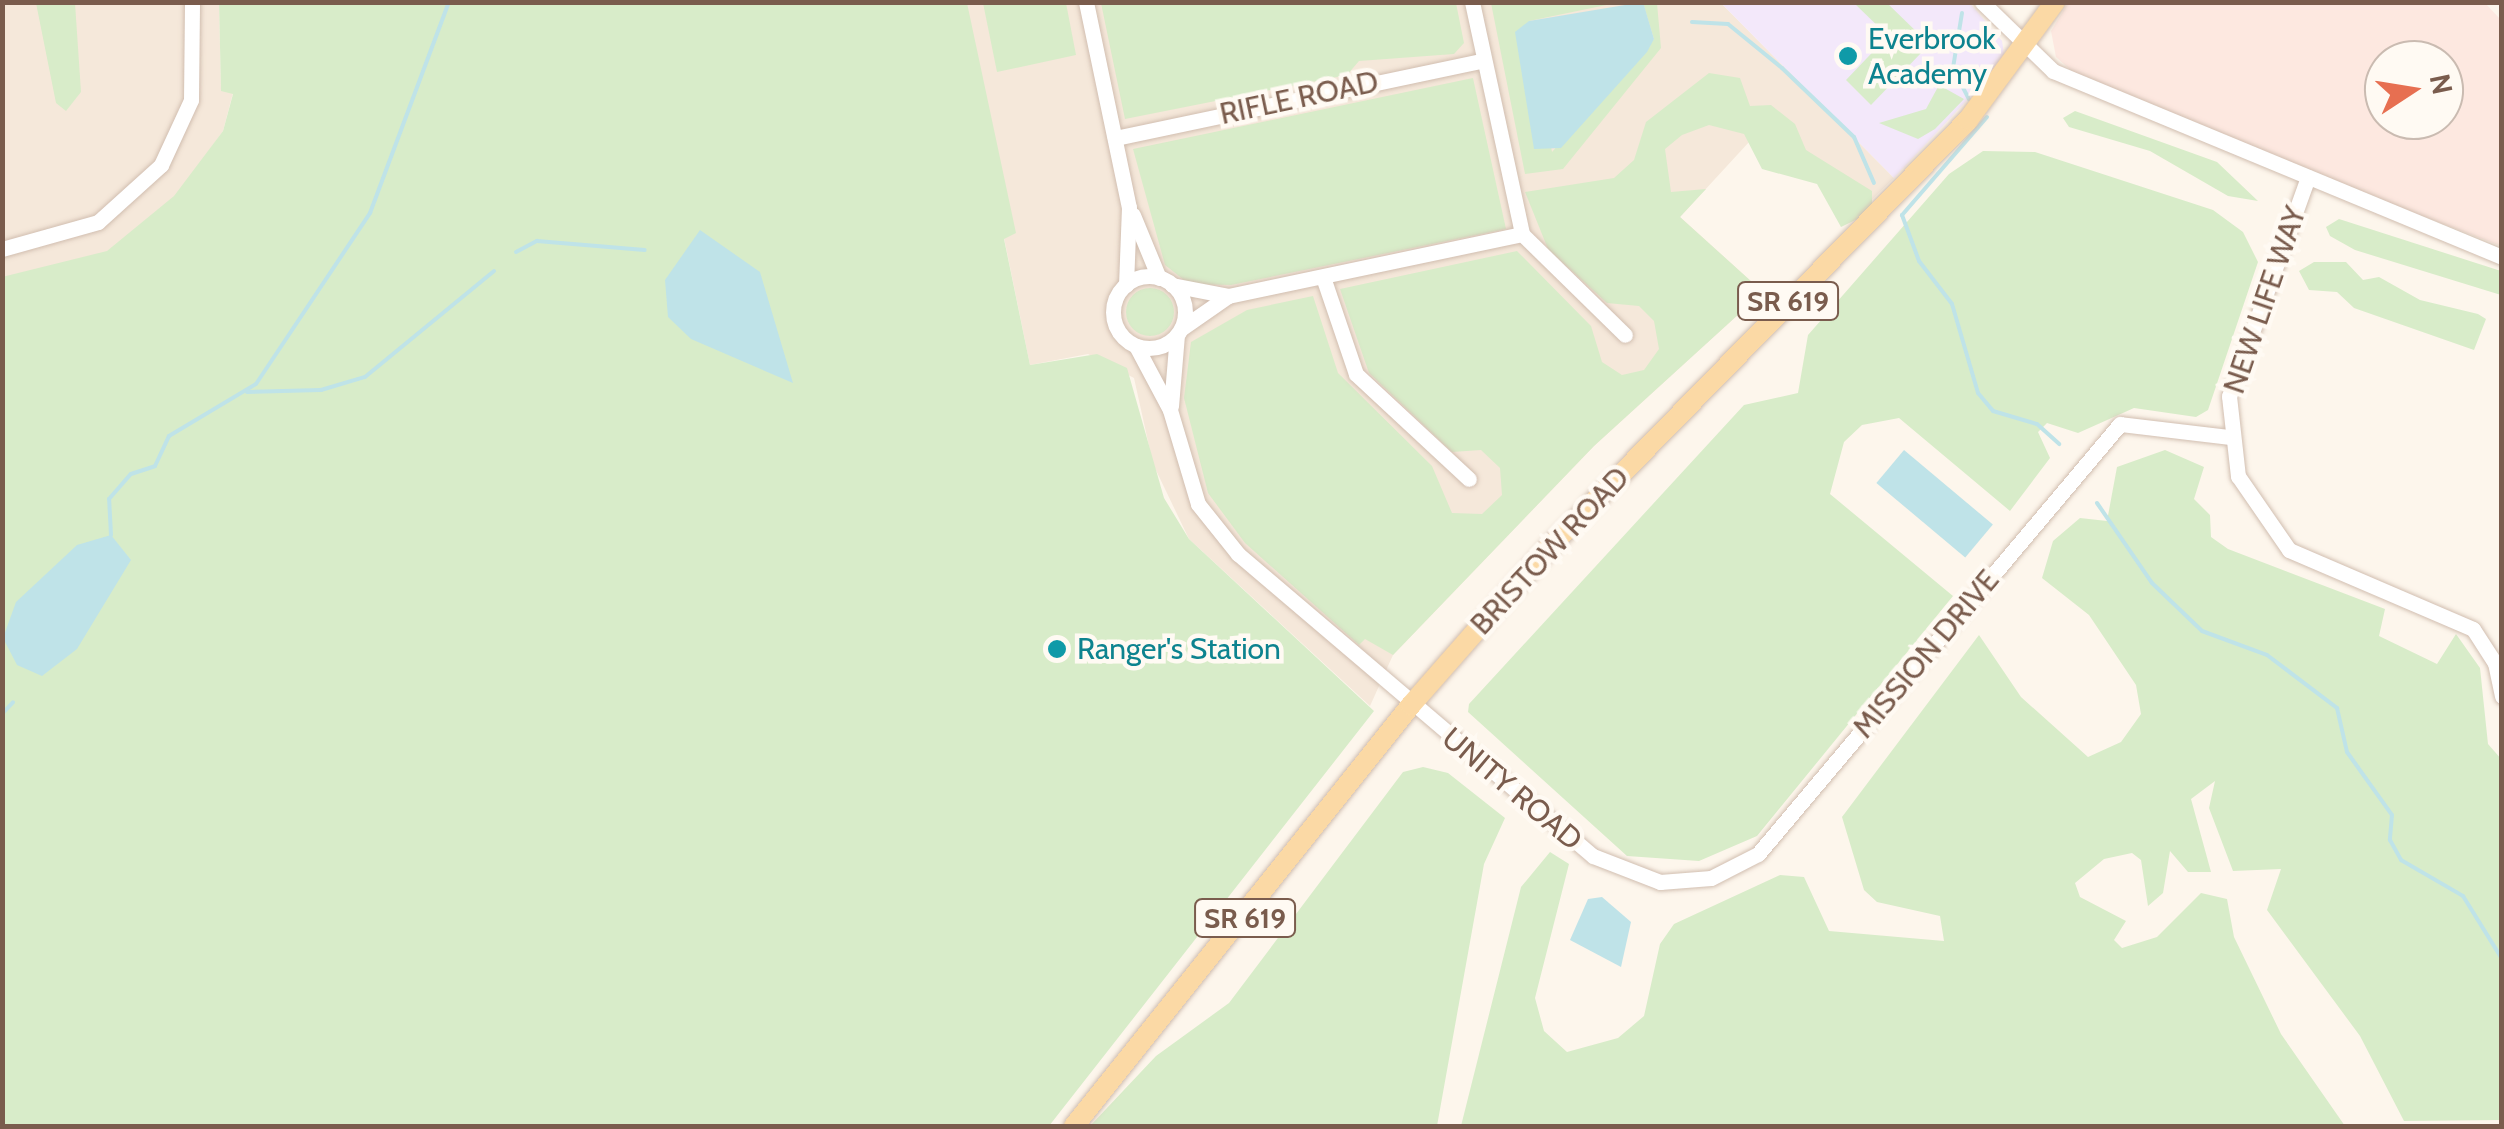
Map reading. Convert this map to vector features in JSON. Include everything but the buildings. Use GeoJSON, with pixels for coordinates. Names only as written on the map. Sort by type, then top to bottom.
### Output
{"type":"FeatureCollection","features":[{"type":"Feature","properties":{"kind":"main road","name":"BRISTOW ROAD"},"geometry":{"type":"LineString","coordinates":[[1074,1126],[1411,705],[1549,548],[2026,52],[2055,2]]}},
{"type":"Feature","properties":{"kind":"street"},"geometry":{"type":"LineString","coordinates":[[2,249],[98,222],[162,165],[191,100],[192,2]]}},
{"type":"Feature","properties":{"kind":"street"},"geometry":{"type":"LineString","coordinates":[[1086,2],[1129,207],[1126,284],[1113,317],[1136,346],[1170,410]]}},
{"type":"Feature","properties":{"kind":"street"},"geometry":{"type":"LineString","coordinates":[[1472,2],[1522,234],[1625,334]]}},
{"type":"Feature","properties":{"kind":"street"},"geometry":{"type":"LineString","coordinates":[[1982,2],[2026,52],[2308,177],[2502,257]]}},
{"type":"Feature","properties":{"kind":"street","name":"RIFLE ROAD"},"geometry":{"type":"LineString","coordinates":[[1115,138],[1484,60]]}},
{"type":"Feature","properties":{"kind":"street","name":"NEW LIFE WAY"},"geometry":{"type":"LineString","coordinates":[[2308,177],[2236,369],[2229,437],[2270,534],[2326,572],[2473,629],[2496,663],[2502,696]]}},
{"type":"Feature","properties":{"kind":"street"},"geometry":{"type":"LineString","coordinates":[[1129,207],[1166,281],[1183,302],[1170,410]]}},
{"type":"Feature","properties":{"kind":"street"},"geometry":{"type":"LineString","coordinates":[[1126,284],[1166,281],[1228,296],[1324,280],[1522,234]]}},
{"type":"Feature","properties":{"kind":"street"},"geometry":{"type":"LineString","coordinates":[[1324,280],[1356,374],[1469,480]]}},
{"type":"Feature","properties":{"kind":"street"},"geometry":{"type":"LineString","coordinates":[[1136,346],[1179,331],[1228,296]]}},
{"type":"Feature","properties":{"kind":"street","name":"UNITY ROAD"},"geometry":{"type":"LineString","coordinates":[[1170,410],[1184,468],[1218,532],[1411,705],[1615,869]]}},
{"type":"Feature","properties":{"kind":"street","name":"MISSION DRIVE"},"geometry":{"type":"LineString","coordinates":[[1615,869],[1684,882],[1758,854],[2120,424],[2229,437]]}},
{"type":"Feature","properties":{"kind":"shaded area"},"geometry":{"type":"Polygon","coordinates":[[[3,3],[219,3],[221,90],[233,93],[223,131],[109,290],[3,277],[3,3]]]}},
{"type":"Feature","properties":{"kind":"shaded area"},"geometry":{"type":"Polygon","coordinates":[[[956,3],[1721,3],[1894,178],[1858,213],[1761,129],[1680,217],[1763,292],[1594,446],[1393,655],[1370,706],[1189,539],[1153,464],[1134,378],[1088,354],[1030,365],[956,3]]]}},
{"type":"Feature","properties":{"kind":"shaded area"},"geometry":{"type":"Polygon","coordinates":[[[1721,3],[1970,3],[2002,41],[2005,60],[1894,178],[1721,3]]]}},
{"type":"Feature","properties":{"kind":"shaded area"},"geometry":{"type":"Polygon","coordinates":[[[2068,3],[2485,3],[2501,20],[2501,246],[2094,91],[2056,57],[2051,31],[2068,3]]]}},
{"type":"Feature","properties":{"kind":"green space"},"geometry":{"type":"Polygon","coordinates":[[[36,3],[75,3],[81,92],[66,111],[56,103],[36,3]]]}},
{"type":"Feature","properties":{"kind":"green space"},"geometry":{"type":"Polygon","coordinates":[[[219,3],[967,3],[1016,233],[1004,239],[1030,365],[1097,354],[1127,368],[1164,498],[1189,539],[1374,711],[1049,1126],[3,1126],[2,277],[107,251],[174,196],[223,131],[233,94],[221,91],[219,3]]]}},
{"type":"Feature","properties":{"kind":"green space"},"geometry":{"type":"Polygon","coordinates":[[[983,3],[1066,3],[1076,55],[997,72],[983,3]]]}},
{"type":"Feature","properties":{"kind":"green space"},"geometry":{"type":"Polygon","coordinates":[[[1101,3],[1456,3],[1464,43],[1454,54],[1359,61],[1347,75],[1125,119],[1101,3]]]}},
{"type":"Feature","properties":{"kind":"green space"},"geometry":{"type":"Polygon","coordinates":[[[1491,3],[1616,3],[1529,21],[1552,152],[1654,39],[1643,3],[1657,3],[1661,48],[1563,169],[1525,174],[1491,3]]]}},
{"type":"Feature","properties":{"kind":"green space"},"geometry":{"type":"Polygon","coordinates":[[[1854,3],[1887,3],[1922,37],[1921,53],[1871,105],[1846,80],[1888,36],[1854,3]]]}},
{"type":"Feature","properties":{"kind":"green space"},"geometry":{"type":"Polygon","coordinates":[[[1709,73],[1740,78],[1750,106],[1771,105],[1795,124],[1806,150],[1872,191],[1872,212],[1841,227],[1817,184],[1762,169],[1744,134],[1709,125],[1682,135],[1665,149],[1671,192],[1706,189],[1680,217],[1763,292],[1594,446],[1393,655],[1365,639],[1359,645],[1245,543],[1208,493],[1184,398],[1191,342],[1247,310],[1313,296],[1338,373],[1432,466],[1452,513],[1482,514],[1502,495],[1500,468],[1481,450],[1452,452],[1369,373],[1340,289],[1517,251],[1591,326],[1602,362],[1622,375],[1644,370],[1659,349],[1654,321],[1639,306],[1607,303],[1548,249],[1525,192],[1614,178],[1634,160],[1646,122],[1709,73]]]}},
{"type":"Feature","properties":{"kind":"green space"},"geometry":{"type":"Polygon","coordinates":[[[1473,78],[1506,229],[1231,285],[1189,284],[1165,265],[1133,149],[1473,78]]]}},
{"type":"Feature","properties":{"kind":"green space"},"geometry":{"type":"Polygon","coordinates":[[[1939,85],[1964,99],[1935,129],[1918,139],[1879,123],[1926,109],[1939,85]]]}},
{"type":"Feature","properties":{"kind":"green space"},"geometry":{"type":"Polygon","coordinates":[[[2075,111],[2217,162],[2258,201],[2228,196],[2150,151],[2069,127],[2063,118],[2075,111]]]}},
{"type":"Feature","properties":{"kind":"green space"},"geometry":{"type":"Polygon","coordinates":[[[1983,151],[2035,152],[2213,210],[2243,232],[2258,262],[2208,410],[2196,417],[2134,408],[2078,433],[2047,423],[2038,432],[2050,458],[2010,511],[1899,418],[1862,425],[1844,442],[1830,494],[1953,596],[1757,836],[1699,861],[1627,856],[1468,712],[1469,704],[1744,405],[1798,393],[1808,335],[1949,174],[1983,151]]]}},
{"type":"Feature","properties":{"kind":"green space"},"geometry":{"type":"Polygon","coordinates":[[[2339,219],[2501,271],[2501,295],[2355,250],[2330,236],[2326,227],[2339,219]]]}},
{"type":"Feature","properties":{"kind":"green space"},"geometry":{"type":"Polygon","coordinates":[[[2314,262],[2346,262],[2363,280],[2379,277],[2420,300],[2478,314],[2486,319],[2474,350],[2354,308],[2337,292],[2309,290],[2299,271],[2314,262]]]}},
{"type":"Feature","properties":{"kind":"green space"},"geometry":{"type":"Polygon","coordinates":[[[1150,288],[1167,295],[1174,312],[1167,329],[1150,336],[1133,329],[1126,312],[1133,295],[1150,288]]]}},
{"type":"Feature","properties":{"kind":"green space"},"geometry":{"type":"Polygon","coordinates":[[[2165,450],[2204,467],[2194,499],[2210,515],[2211,537],[2228,549],[2385,609],[2379,636],[2437,664],[2456,634],[2480,668],[2488,744],[2502,760],[2501,1120],[2404,1121],[2360,1036],[2267,910],[2281,869],[2233,871],[2209,808],[2215,781],[2191,799],[2211,872],[2188,872],[2170,851],[2163,893],[2148,906],[2141,860],[2132,853],[2104,859],[2075,883],[2080,897],[2126,921],[2114,940],[2122,948],[2157,937],[2201,893],[2227,899],[2234,937],[2281,1034],[2345,1126],[1461,1126],[1521,887],[1550,852],[1569,864],[1535,998],[1544,1031],[1567,1052],[1618,1038],[1644,1016],[1660,944],[1674,924],[1780,875],[1804,877],[1829,931],[1944,941],[1940,916],[1877,902],[1864,890],[1842,817],[1979,635],[2021,697],[2088,757],[2121,742],[2141,714],[2136,685],[2089,615],[2042,578],[2053,541],[2080,518],[2107,521],[2117,467],[2165,450]]]}},
{"type":"Feature","properties":{"kind":"green space"},"geometry":{"type":"Polygon","coordinates":[[[1423,767],[1448,773],[1505,818],[1484,864],[1437,1126],[1090,1126],[1156,1056],[1229,1003],[1403,772],[1423,767]]]}},
{"type":"Feature","properties":{"kind":"water"},"geometry":{"type":"Polygon","coordinates":[[[1643,2],[1654,39],[1647,52],[1561,148],[1534,149],[1515,32],[1529,21],[1643,2]]]}},
{"type":"Feature","properties":{"kind":"water"},"geometry":{"type":"Polygon","coordinates":[[[700,230],[760,272],[793,383],[691,339],[668,317],[665,280],[700,230]]]}},
{"type":"Feature","properties":{"kind":"water"},"geometry":{"type":"Polygon","coordinates":[[[1904,450],[1993,525],[1965,558],[1876,483],[1904,450]]]}},
{"type":"Feature","properties":{"kind":"water"},"geometry":{"type":"Polygon","coordinates":[[[111,535],[131,560],[77,649],[42,676],[17,665],[3,638],[16,602],[77,545],[111,535]]]}},
{"type":"Feature","properties":{"kind":"water"},"geometry":{"type":"Polygon","coordinates":[[[1602,897],[1631,922],[1621,967],[1570,940],[1588,899],[1602,897]]]}},
{"type":"Feature","properties":{"kind":"waterway"},"geometry":{"type":"LineString","coordinates":[[111,535],[109,499],[131,474],[155,466],[169,436],[256,384],[370,213],[449,2]]}},
{"type":"Feature","properties":{"kind":"waterway"},"geometry":{"type":"LineString","coordinates":[[1962,13],[1953,68],[1969,99]]}},
{"type":"Feature","properties":{"kind":"waterway"},"geometry":{"type":"LineString","coordinates":[[1692,22],[1728,24],[1782,68],[1854,137],[1874,183]]}},
{"type":"Feature","properties":{"kind":"waterway"},"geometry":{"type":"LineString","coordinates":[[1987,117],[1902,215],[1919,261],[1952,304],[1978,393],[1993,411],[2037,424],[2059,444]]}},
{"type":"Feature","properties":{"kind":"waterway"},"geometry":{"type":"LineString","coordinates":[[516,252],[537,241],[645,250]]}},
{"type":"Feature","properties":{"kind":"waterway"},"geometry":{"type":"LineString","coordinates":[[247,392],[321,390],[365,377],[494,271]]}},
{"type":"Feature","properties":{"kind":"waterway"},"geometry":{"type":"LineString","coordinates":[[2097,503],[2152,583],[2202,631],[2267,655],[2337,708],[2347,752],[2392,815],[2390,840],[2401,860],[2463,896],[2502,959]]}},
{"type":"Feature","properties":{"kind":"waterway"},"geometry":{"type":"LineString","coordinates":[[2,714],[13,702]]}},
{"type":"Feature","properties":{"kind":"place","name":"Everbrook Academy"},"geometry":{"type":"Point","coordinates":[1848,56]}},
{"type":"Feature","properties":{"kind":"place","name":"Ranger's Station"},"geometry":{"type":"Point","coordinates":[1057,649]}}]}
